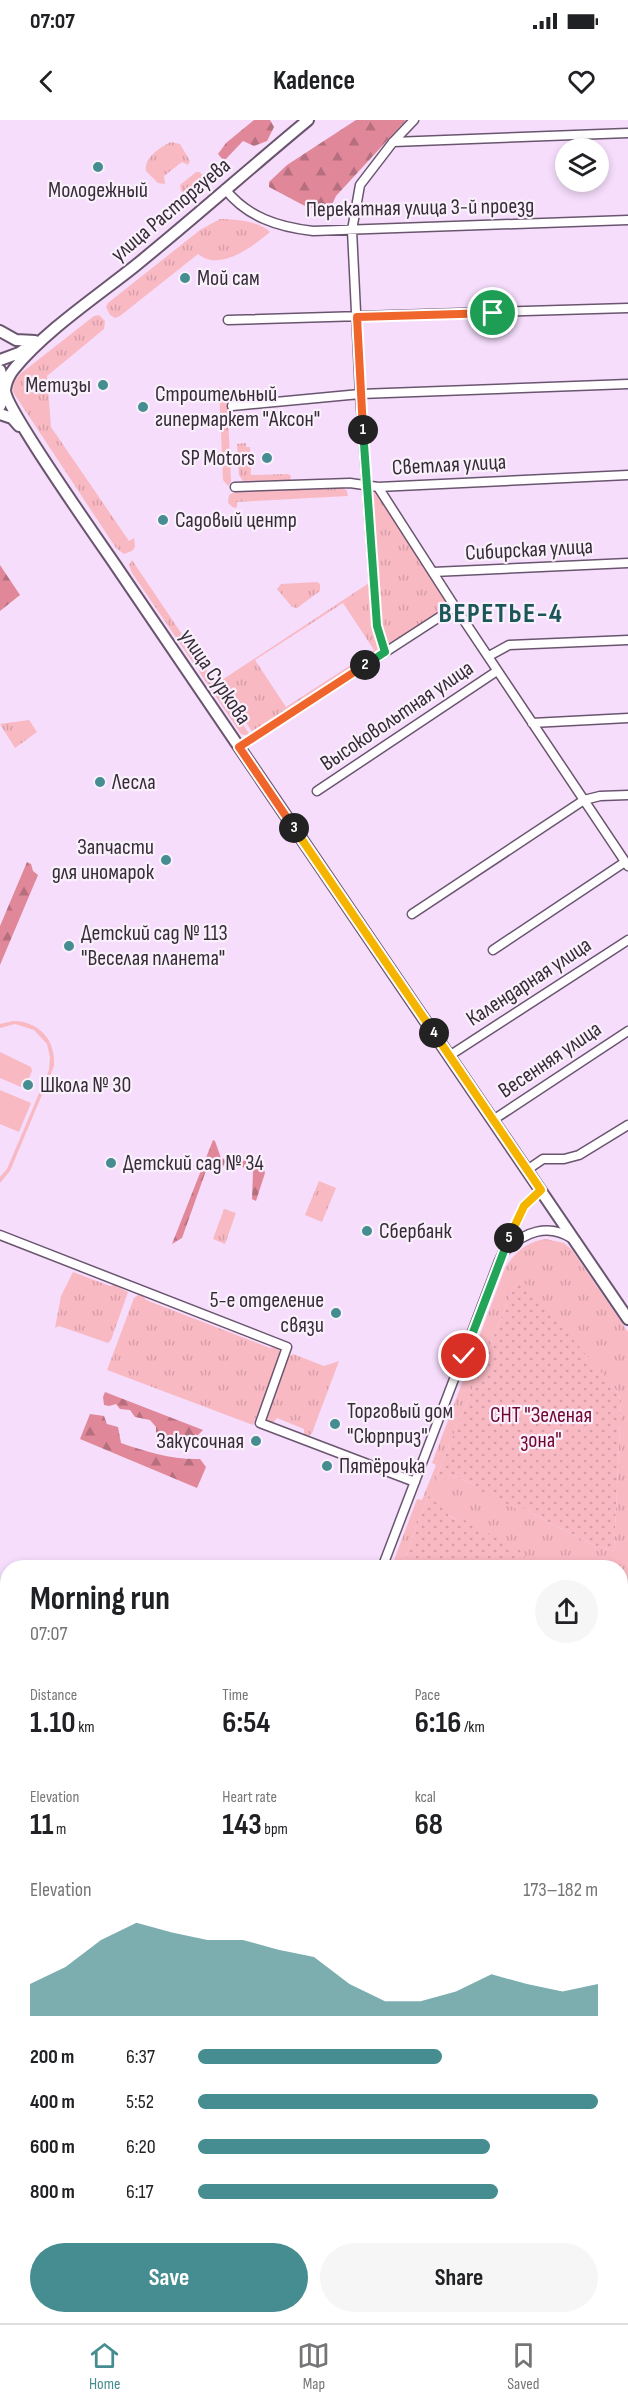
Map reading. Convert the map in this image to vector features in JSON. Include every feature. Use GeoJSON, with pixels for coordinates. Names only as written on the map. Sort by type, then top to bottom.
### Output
{"type":"FeatureCollection","features":[{"type":"Feature","properties":{"kind":"main road","name":"улица Расторгуева"},"geometry":{"type":"LineString","coordinates":[[0,360],[19,353],[57,327],[178,231],[308,120]]}},
{"type":"Feature","properties":{"kind":"main road","name":"улица Расторгуева"},"geometry":{"type":"LineString","coordinates":[[0,406],[7,380],[14,369],[57,327]]}},
{"type":"Feature","properties":{"kind":"main road"},"geometry":{"type":"LineString","coordinates":[[0,331],[16,340],[38,340]]}},
{"type":"Feature","properties":{"kind":"main road","name":"улица Суркова"},"geometry":{"type":"LineString","coordinates":[[0,370],[8,401],[33,442],[628,1319]]}},
{"type":"Feature","properties":{"kind":"main road","name":"улица Суркова"},"geometry":{"type":"LineString","coordinates":[[0,414],[12,418],[33,442]]}},
{"type":"Feature","properties":{"kind":"street"},"geometry":{"type":"LineString","coordinates":[[385,652],[377,626],[360,394],[352,230],[360,185],[393,142],[414,120]]}},
{"type":"Feature","properties":{"kind":"street"},"geometry":{"type":"LineString","coordinates":[[393,142],[628,134]]}},
{"type":"Feature","properties":{"kind":"street","name":"Перекатная улица 3-й проезд"},"geometry":{"type":"LineString","coordinates":[[225,189],[244,209],[274,224],[313,231],[628,220]]}},
{"type":"Feature","properties":{"kind":"street"},"geometry":{"type":"LineString","coordinates":[[228,320],[628,308]]}},
{"type":"Feature","properties":{"kind":"street"},"geometry":{"type":"LineString","coordinates":[[232,406],[360,394],[628,384]]}},
{"type":"Feature","properties":{"kind":"street","name":"Светлая улица"},"geometry":{"type":"LineString","coordinates":[[235,488],[367,484],[378,487],[628,475]]}},
{"type":"Feature","properties":{"kind":"street"},"geometry":{"type":"LineString","coordinates":[[378,487],[497,671],[627,864],[494,950]]}},
{"type":"Feature","properties":{"kind":"street","name":"Сибирская улица"},"geometry":{"type":"LineString","coordinates":[[432,572],[628,563]]}},
{"type":"Feature","properties":{"kind":"street"},"geometry":{"type":"LineString","coordinates":[[239,747],[455,607]]}},
{"type":"Feature","properties":{"kind":"street","name":"Высоковольтная улица"},"geometry":{"type":"LineString","coordinates":[[489,656],[509,645],[628,640]]}},
{"type":"Feature","properties":{"kind":"street","name":"Высоковольтная улица"},"geometry":{"type":"LineString","coordinates":[[317,791],[497,671]]}},
{"type":"Feature","properties":{"kind":"street"},"geometry":{"type":"LineString","coordinates":[[532,723],[628,718]]}},
{"type":"Feature","properties":{"kind":"street"},"geometry":{"type":"LineString","coordinates":[[412,914],[584,800],[600,795],[628,795]]}},
{"type":"Feature","properties":{"kind":"street","name":"Календарная улица"},"geometry":{"type":"LineString","coordinates":[[449,1056],[628,940]]}},
{"type":"Feature","properties":{"kind":"street","name":"Весенняя улица"},"geometry":{"type":"LineString","coordinates":[[493,1120],[628,1030]]}},
{"type":"Feature","properties":{"kind":"street"},"geometry":{"type":"LineString","coordinates":[[527,1170],[543,1159],[564,1159],[579,1155],[628,1125]]}},
{"type":"Feature","properties":{"kind":"street"},"geometry":{"type":"LineString","coordinates":[[385,1560],[499,1261],[524,1206],[541,1190]]}},
{"type":"Feature","properties":{"kind":"street"},"geometry":{"type":"LineString","coordinates":[[499,1261],[511,1245],[539,1230],[549,1229],[564,1233],[577,1244]]}},
{"type":"Feature","properties":{"kind":"street"},"geometry":{"type":"LineString","coordinates":[[0,1235],[287,1347],[260,1423],[415,1482]]}},
{"type":"Feature","properties":{"kind":"green space"},"geometry":{"type":"Polygon","coordinates":[[[254,120],[270,120],[274,127],[267,141],[254,146],[243,141],[224,161],[218,154],[226,143],[254,120]]]}},
{"type":"Feature","properties":{"kind":"green space"},"geometry":{"type":"Polygon","coordinates":[[[356,120],[406,120],[336,196],[328,213],[303,205],[269,187],[269,182],[287,165],[356,120]]]}},
{"type":"Feature","properties":{"kind":"green space"},"geometry":{"type":"Polygon","coordinates":[[[171,142],[180,144],[190,161],[188,165],[182,162],[164,176],[165,184],[158,183],[146,171],[147,162],[157,150],[171,142]]]}},
{"type":"Feature","properties":{"kind":"green space"},"geometry":{"type":"Polygon","coordinates":[[[196,172],[200,172],[207,183],[205,190],[196,197],[181,191],[180,185],[196,172]]]}},
{"type":"Feature","properties":{"kind":"green space"},"geometry":{"type":"Polygon","coordinates":[[[220,219],[253,223],[270,232],[245,250],[226,259],[207,259],[198,254],[120,316],[115,318],[110,315],[106,307],[108,303],[200,230],[220,219]]]}},
{"type":"Feature","properties":{"kind":"green space"},"geometry":{"type":"Polygon","coordinates":[[[99,315],[105,321],[104,329],[47,376],[51,427],[129,541],[134,538],[135,547],[124,554],[116,548],[13,392],[14,382],[20,374],[94,316],[99,315]]]}},
{"type":"Feature","properties":{"kind":"green space"},"geometry":{"type":"Polygon","coordinates":[[[219,387],[227,392],[231,482],[228,486],[223,480],[219,387]]]}},
{"type":"Feature","properties":{"kind":"green space"},"geometry":{"type":"Polygon","coordinates":[[[246,443],[246,447],[250,447],[251,475],[288,474],[291,476],[290,480],[243,481],[239,475],[237,444],[246,443]]]}},
{"type":"Feature","properties":{"kind":"green space"},"geometry":{"type":"Polygon","coordinates":[[[342,487],[347,491],[348,496],[237,502],[237,507],[234,508],[228,503],[229,495],[237,491],[342,487]]]}},
{"type":"Feature","properties":{"kind":"green space"},"geometry":{"type":"Polygon","coordinates":[[[371,489],[376,490],[450,606],[394,642],[388,643],[381,631],[371,489]]]}},
{"type":"Feature","properties":{"kind":"green space"},"geometry":{"type":"Polygon","coordinates":[[[132,560],[201,665],[194,664],[132,573],[129,565],[132,560]]]}},
{"type":"Feature","properties":{"kind":"green space"},"geometry":{"type":"Polygon","coordinates":[[[0,565],[20,595],[0,611],[0,565]]]}},
{"type":"Feature","properties":{"kind":"green space"},"geometry":{"type":"Polygon","coordinates":[[[372,581],[373,626],[379,647],[377,653],[255,736],[219,682],[372,581]],[[343,603],[255,660],[286,707],[374,650],[343,603]]]}},
{"type":"Feature","properties":{"kind":"green space"},"geometry":{"type":"Polygon","coordinates":[[[317,582],[320,584],[320,591],[297,608],[292,607],[277,589],[281,584],[317,582]]]}},
{"type":"Feature","properties":{"kind":"green space"},"geometry":{"type":"Polygon","coordinates":[[[204,666],[250,735],[241,734],[200,673],[199,670],[204,666]]]}},
{"type":"Feature","properties":{"kind":"green space"},"geometry":{"type":"Polygon","coordinates":[[[29,720],[37,732],[15,748],[0,724],[29,720]]]}},
{"type":"Feature","properties":{"kind":"green space"},"geometry":{"type":"Polygon","coordinates":[[[27,862],[38,875],[0,965],[0,926],[27,862]]]}},
{"type":"Feature","properties":{"kind":"green space"},"geometry":{"type":"Polygon","coordinates":[[[13,1021],[31,1024],[44,1034],[52,1048],[54,1066],[10,1171],[0,1183],[0,1177],[7,1169],[49,1070],[50,1057],[47,1044],[34,1030],[15,1024],[0,1028],[0,1024],[13,1021]]]}},
{"type":"Feature","properties":{"kind":"green space"},"geometry":{"type":"Polygon","coordinates":[[[0,1052],[31,1067],[32,1071],[25,1087],[0,1078],[0,1052]]]}},
{"type":"Feature","properties":{"kind":"green space"},"geometry":{"type":"Polygon","coordinates":[[[0,1090],[31,1103],[19,1132],[0,1124],[0,1090]]]}},
{"type":"Feature","properties":{"kind":"green space"},"geometry":{"type":"Polygon","coordinates":[[[213,1140],[221,1158],[227,1160],[221,1169],[208,1165],[182,1238],[172,1244],[213,1140]]]}},
{"type":"Feature","properties":{"kind":"green space"},"geometry":{"type":"Polygon","coordinates":[[[251,1156],[261,1161],[265,1173],[256,1201],[252,1199],[253,1171],[240,1166],[240,1163],[251,1156]]]}},
{"type":"Feature","properties":{"kind":"green space"},"geometry":{"type":"Polygon","coordinates":[[[319,1181],[336,1188],[322,1222],[305,1215],[319,1181]]]}},
{"type":"Feature","properties":{"kind":"green space"},"geometry":{"type":"Polygon","coordinates":[[[224,1209],[236,1213],[225,1244],[213,1239],[224,1209]]]}},
{"type":"Feature","properties":{"kind":"green space"},"geometry":{"type":"Polygon","coordinates":[[[546,1239],[564,1243],[572,1250],[628,1332],[628,1560],[523,1560],[522,1552],[448,1515],[448,1508],[428,1496],[405,1560],[394,1560],[417,1499],[422,1500],[436,1465],[432,1463],[505,1268],[522,1248],[546,1239]],[[520,1280],[514,1287],[435,1480],[448,1474],[475,1485],[522,1511],[525,1508],[593,1545],[614,1551],[621,1401],[617,1391],[520,1280]]]}},
{"type":"Feature","properties":{"kind":"green space"},"geometry":{"type":"Polygon","coordinates":[[[73,1272],[128,1292],[108,1343],[59,1326],[55,1328],[61,1296],[73,1272]]]}},
{"type":"Feature","properties":{"kind":"green space","name":"СНТ \"Зеленая зона\""},"geometry":{"type":"Polygon","coordinates":[[[519,1280],[524,1282],[617,1391],[621,1401],[614,1551],[593,1545],[525,1508],[522,1512],[475,1488],[475,1485],[448,1474],[444,1483],[435,1480],[514,1287],[519,1280]]]}},
{"type":"Feature","properties":{"kind":"green space"},"geometry":{"type":"Polygon","coordinates":[[[138,1295],[270,1348],[278,1348],[281,1354],[253,1425],[107,1370],[134,1298],[138,1295]]]}},
{"type":"Feature","properties":{"kind":"green space"},"geometry":{"type":"Polygon","coordinates":[[[293,1354],[324,1366],[339,1361],[312,1433],[308,1437],[304,1436],[304,1429],[277,1418],[272,1424],[267,1420],[288,1357],[293,1354]]]}},
{"type":"Feature","properties":{"kind":"green space"},"geometry":{"type":"Polygon","coordinates":[[[105,1392],[203,1430],[197,1436],[183,1437],[170,1444],[156,1435],[156,1427],[150,1420],[135,1417],[130,1410],[120,1409],[116,1404],[104,1405],[105,1392]]]}},
{"type":"Feature","properties":{"kind":"green space"},"geometry":{"type":"Polygon","coordinates":[[[90,1414],[104,1416],[107,1424],[118,1427],[121,1443],[170,1457],[200,1459],[206,1467],[197,1488],[80,1439],[90,1414]]]}},
{"type":"Feature","properties":{"kind":"green space"},"geometry":{"type":"Polygon","coordinates":[[[428,1496],[449,1508],[448,1515],[455,1519],[459,1517],[523,1552],[525,1556],[523,1560],[405,1560],[428,1496]]]}},
{"type":"Feature","properties":{"kind":"place","name":"Молодежный"},"geometry":{"type":"Point","coordinates":[98,167]}},
{"type":"Feature","properties":{"kind":"place","name":"Мой сам"},"geometry":{"type":"Point","coordinates":[185,278]}},
{"type":"Feature","properties":{"kind":"place","name":"Метизы"},"geometry":{"type":"Point","coordinates":[103,385]}},
{"type":"Feature","properties":{"kind":"place","name":"Строительный гипермаркет \"Аксон\""},"geometry":{"type":"Point","coordinates":[143,407]}},
{"type":"Feature","properties":{"kind":"place","name":"SP Motors"},"geometry":{"type":"Point","coordinates":[267,458]}},
{"type":"Feature","properties":{"kind":"place","name":"Садовый центр"},"geometry":{"type":"Point","coordinates":[163,520]}},
{"type":"Feature","properties":{"kind":"place","name":"Лесла"},"geometry":{"type":"Point","coordinates":[100,782]}},
{"type":"Feature","properties":{"kind":"place","name":"Запчасти для иномарок"},"geometry":{"type":"Point","coordinates":[166,860]}},
{"type":"Feature","properties":{"kind":"place","name":"Детский сад № 113 \"Веселая планета\""},"geometry":{"type":"Point","coordinates":[69,946]}},
{"type":"Feature","properties":{"kind":"place","name":"Школа № 30"},"geometry":{"type":"Point","coordinates":[28,1085]}},
{"type":"Feature","properties":{"kind":"place","name":"Детский сад № 34"},"geometry":{"type":"Point","coordinates":[111,1163]}},
{"type":"Feature","properties":{"kind":"place","name":"Сбербанк"},"geometry":{"type":"Point","coordinates":[367,1231]}},
{"type":"Feature","properties":{"kind":"place","name":"5-е отделение связи"},"geometry":{"type":"Point","coordinates":[336,1313]}},
{"type":"Feature","properties":{"kind":"place","name":"Торговый дом \"Сюрприз\""},"geometry":{"type":"Point","coordinates":[335,1424]}},
{"type":"Feature","properties":{"kind":"place","name":"Закусочная"},"geometry":{"type":"Point","coordinates":[256,1441]}},
{"type":"Feature","properties":{"kind":"place","name":"Пятёрочка"},"geometry":{"type":"Point","coordinates":[327,1466]}},
{"type":"Feature","properties":{"kind":"district","name":"ВЕРЕТЬЕ-4"},"geometry":{"type":"Point","coordinates":[501,613]}},
{"type":"Feature","properties":{"kind":"route"},"geometry":{"type":"LineString","coordinates":[[464,1356],[499,1261],[524,1206],[541,1190],[239,747],[385,652],[378,636],[377,626],[360,394],[357,317],[493,313]]}}]}
